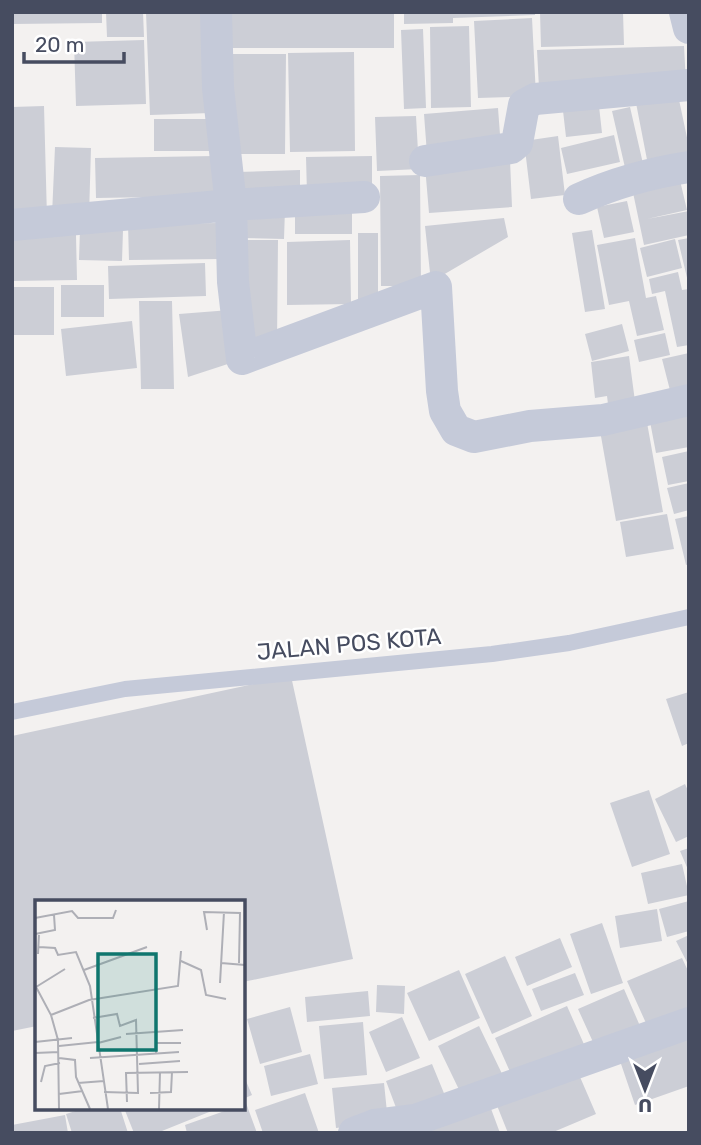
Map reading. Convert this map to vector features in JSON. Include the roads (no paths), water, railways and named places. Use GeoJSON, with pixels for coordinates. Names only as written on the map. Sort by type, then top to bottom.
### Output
{"type":"FeatureCollection","features":[{"type":"Feature","properties":{"kind":"street"},"geometry":{"type":"LineString","coordinates":[[216,12],[218,88],[231,205],[233,282],[243,359],[436,287],[442,391],[445,411],[456,430],[474,437],[530,426],[603,420],[689,400]]}},
{"type":"Feature","properties":{"kind":"street"},"geometry":{"type":"LineString","coordinates":[[685,12],[689,29]]}},
{"type":"Feature","properties":{"kind":"street"},"geometry":{"type":"LineString","coordinates":[[425,161],[511,148],[517,143],[524,105],[535,99],[689,85]]}},
{"type":"Feature","properties":{"kind":"street"},"geometry":{"type":"LineString","coordinates":[[579,199],[606,187],[643,176],[689,167]]}},
{"type":"Feature","properties":{"kind":"street"},"geometry":{"type":"LineString","coordinates":[[12,225],[231,205],[364,197]]}},
{"type":"Feature","properties":{"kind":"street"},"geometry":{"type":"LineString","coordinates":[[354,1133],[375,1125],[415,1120],[689,1023]]}},
{"type":"Feature","properties":{"kind":"lane","name":"JALAN POS KOTA"},"geometry":{"type":"LineString","coordinates":[[12,712],[138,688],[543,647],[689,617]]}}]}
